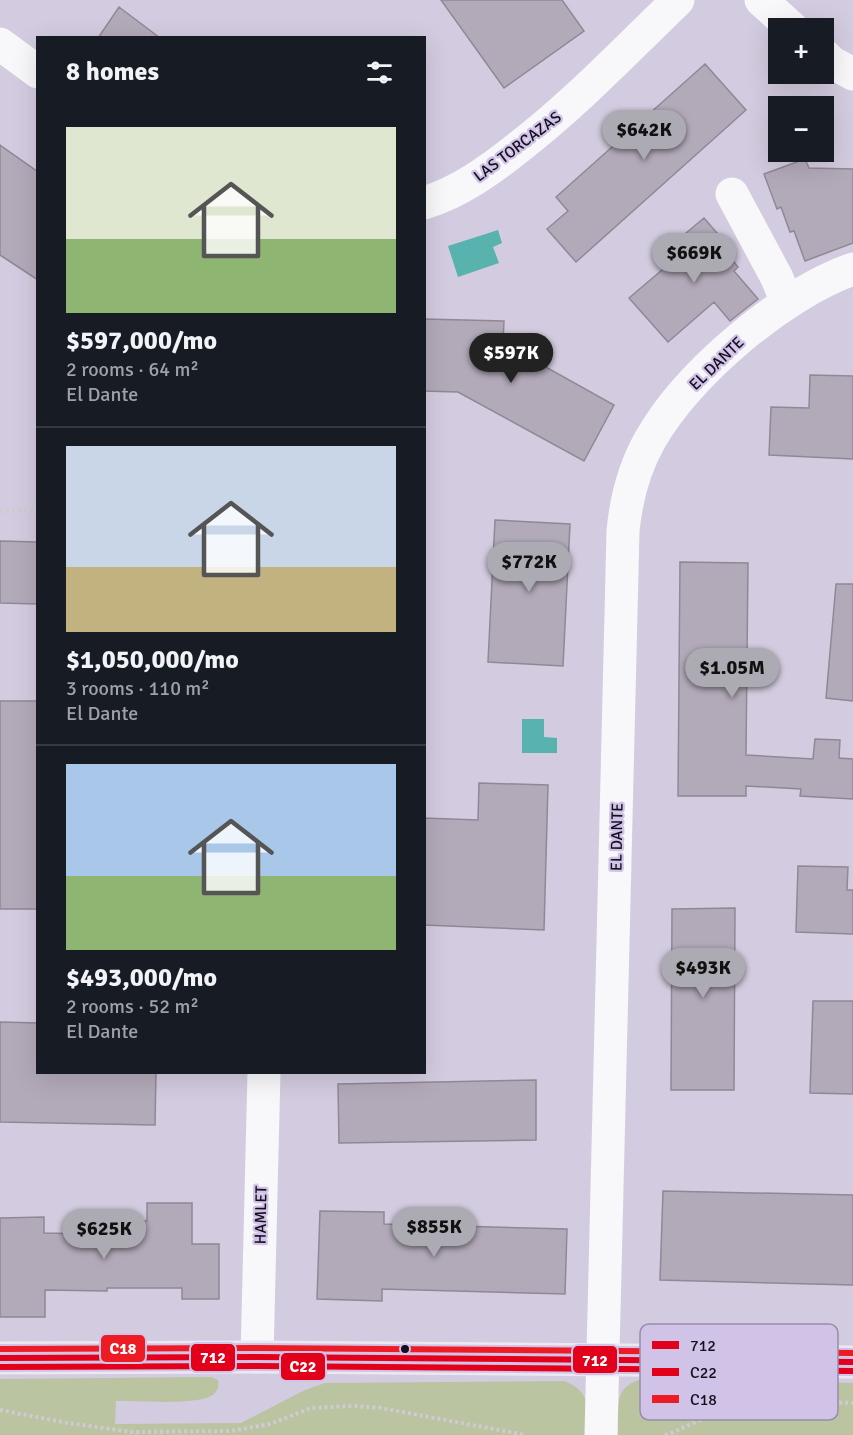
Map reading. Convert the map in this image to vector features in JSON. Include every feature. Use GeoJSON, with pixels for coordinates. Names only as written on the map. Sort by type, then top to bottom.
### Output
{"type":"FeatureCollection","features":[{"type":"Feature","properties":{"kind":"main road"},"geometry":{"type":"LineString","coordinates":[[0,1358],[256,1357],[640,1361]]}},
{"type":"Feature","properties":{"kind":"main road"},"geometry":{"type":"LineString","coordinates":[[838,1362],[853,1362]]}},
{"type":"Feature","properties":{"kind":"street","name":"LAS TORCAZAS"},"geometry":{"type":"LineString","coordinates":[[426,202],[458,190],[483,175],[543,129],[678,0]]}},
{"type":"Feature","properties":{"kind":"street"},"geometry":{"type":"LineString","coordinates":[[761,0],[781,18]]}},
{"type":"Feature","properties":{"kind":"street"},"geometry":{"type":"LineString","coordinates":[[0,44],[36,71]]}},
{"type":"Feature","properties":{"kind":"street"},"geometry":{"type":"LineString","coordinates":[[834,64],[853,74]]}},
{"type":"Feature","properties":{"kind":"street"},"geometry":{"type":"LineString","coordinates":[[732,194],[777,278],[787,302]]}},
{"type":"Feature","properties":{"kind":"street","name":"EL DANTE"},"geometry":{"type":"LineString","coordinates":[[601,1435],[625,508],[638,463],[649,440],[668,412],[726,351],[787,302],[812,287],[853,269]]}},
{"type":"Feature","properties":{"kind":"street","name":"HAMLET"},"geometry":{"type":"LineString","coordinates":[[256,1357],[264,1074]]}},
{"type":"Feature","properties":{"kind":"path"},"geometry":{"type":"LineString","coordinates":[[0,511],[36,510]]}},
{"type":"Feature","properties":{"kind":"path"},"geometry":{"type":"LineString","coordinates":[[0,1410],[132,1432],[220,1431],[270,1424],[311,1408],[353,1406],[381,1408],[526,1435]]}},
{"type":"Feature","properties":{"kind":"path"},"geometry":{"type":"LineString","coordinates":[[665,1435],[700,1420]]}},
{"type":"Feature","properties":{"kind":"shaded area"},"geometry":{"type":"Polygon","coordinates":[[[498,230],[502,243],[493,247],[499,263],[458,277],[448,246],[498,230]]]}},
{"type":"Feature","properties":{"kind":"shaded area"},"geometry":{"type":"Polygon","coordinates":[[[522,719],[544,719],[544,737],[557,738],[557,753],[522,753],[522,719]]]}},
{"type":"Feature","properties":{"kind":"shaded area"},"geometry":{"type":"Polygon","coordinates":[[[211,1377],[218,1380],[218,1389],[211,1396],[203,1399],[179,1402],[116,1401],[115,1424],[241,1423],[305,1390],[325,1383],[564,1381],[580,1390],[584,1396],[587,1409],[585,1435],[0,1435],[0,1379],[211,1377]]]}},
{"type":"Feature","properties":{"kind":"shaded area"},"geometry":{"type":"Polygon","coordinates":[[[640,1380],[640,1420],[838,1420],[838,1383],[853,1383],[853,1435],[618,1435],[619,1402],[624,1389],[640,1380]]]}},
{"type":"Feature","properties":{"kind":"building"},"geometry":{"type":"Polygon","coordinates":[[[441,0],[562,0],[584,31],[504,88],[441,0]]]}},
{"type":"Feature","properties":{"kind":"building"},"geometry":{"type":"Polygon","coordinates":[[[119,7],[157,36],[99,36],[119,7]]]}},
{"type":"Feature","properties":{"kind":"building"},"geometry":{"type":"Polygon","coordinates":[[[705,64],[746,110],[576,262],[547,229],[568,211],[556,197],[705,64]]]}},
{"type":"Feature","properties":{"kind":"building"},"geometry":{"type":"Polygon","coordinates":[[[0,145],[36,171],[36,279],[0,255],[0,145]]]}},
{"type":"Feature","properties":{"kind":"building"},"geometry":{"type":"Polygon","coordinates":[[[797,162],[806,162],[809,168],[853,169],[853,243],[805,261],[794,231],[790,232],[781,207],[777,209],[764,174],[797,162]]]}},
{"type":"Feature","properties":{"kind":"building"},"geometry":{"type":"Polygon","coordinates":[[[704,218],[724,241],[719,244],[738,267],[734,271],[758,299],[730,321],[714,302],[668,342],[629,298],[682,253],[674,243],[704,218]]]}},
{"type":"Feature","properties":{"kind":"building"},"geometry":{"type":"Polygon","coordinates":[[[426,319],[504,321],[503,343],[614,405],[584,461],[458,392],[426,391],[426,319]]]}},
{"type":"Feature","properties":{"kind":"building"},"geometry":{"type":"Polygon","coordinates":[[[810,375],[853,376],[853,459],[769,455],[771,407],[809,408],[810,375]]]}},
{"type":"Feature","properties":{"kind":"building"},"geometry":{"type":"Polygon","coordinates":[[[495,520],[570,524],[563,666],[488,662],[495,520]]]}},
{"type":"Feature","properties":{"kind":"building"},"geometry":{"type":"Polygon","coordinates":[[[0,541],[36,542],[36,604],[0,603],[0,541]]]}},
{"type":"Feature","properties":{"kind":"building"},"geometry":{"type":"Polygon","coordinates":[[[680,562],[748,563],[746,755],[813,759],[815,739],[840,740],[839,758],[853,759],[853,799],[800,796],[801,789],[746,786],[746,796],[678,796],[680,562]]]}},
{"type":"Feature","properties":{"kind":"building"},"geometry":{"type":"Polygon","coordinates":[[[836,584],[853,584],[853,701],[826,698],[836,584]]]}},
{"type":"Feature","properties":{"kind":"building"},"geometry":{"type":"Polygon","coordinates":[[[0,701],[36,701],[36,909],[0,909],[0,701]]]}},
{"type":"Feature","properties":{"kind":"building"},"geometry":{"type":"Polygon","coordinates":[[[479,783],[548,785],[544,930],[426,925],[426,818],[478,820],[479,783]]]}},
{"type":"Feature","properties":{"kind":"building"},"geometry":{"type":"Polygon","coordinates":[[[798,866],[848,867],[847,890],[853,890],[853,934],[796,932],[798,866]]]}},
{"type":"Feature","properties":{"kind":"building"},"geometry":{"type":"Polygon","coordinates":[[[735,908],[734,1090],[671,1090],[672,909],[735,908]]]}},
{"type":"Feature","properties":{"kind":"building"},"geometry":{"type":"Polygon","coordinates":[[[813,1001],[853,1001],[853,1094],[810,1093],[813,1001]]]}},
{"type":"Feature","properties":{"kind":"building"},"geometry":{"type":"Polygon","coordinates":[[[0,1022],[36,1023],[36,1074],[156,1074],[155,1125],[0,1122],[0,1022]]]}},
{"type":"Feature","properties":{"kind":"building"},"geometry":{"type":"Polygon","coordinates":[[[536,1080],[536,1140],[339,1143],[338,1084],[536,1080]]]}},
{"type":"Feature","properties":{"kind":"building"},"geometry":{"type":"Polygon","coordinates":[[[663,1191],[853,1195],[853,1285],[660,1280],[663,1191]]]}},
{"type":"Feature","properties":{"kind":"building"},"geometry":{"type":"Polygon","coordinates":[[[147,1203],[192,1203],[192,1244],[219,1244],[219,1299],[182,1299],[182,1288],[107,1288],[107,1291],[45,1290],[45,1317],[0,1317],[0,1218],[44,1217],[44,1233],[139,1235],[139,1221],[147,1221],[147,1203]]]}},
{"type":"Feature","properties":{"kind":"building"},"geometry":{"type":"Polygon","coordinates":[[[320,1211],[384,1212],[384,1224],[567,1229],[565,1294],[382,1289],[382,1301],[317,1299],[320,1211]]]}},
{"type":"Feature","properties":{"kind":"transit line","name":"C18"},"geometry":{"type":"LineString","coordinates":[[0,1349],[257,1348],[640,1351]]}},
{"type":"Feature","properties":{"kind":"transit line","name":"C18"},"geometry":{"type":"LineString","coordinates":[[838,1353],[853,1353]]}},
{"type":"Feature","properties":{"kind":"transit line","name":"712"},"geometry":{"type":"LineString","coordinates":[[0,1358],[257,1357],[640,1360]]}},
{"type":"Feature","properties":{"kind":"transit line","name":"712"},"geometry":{"type":"LineString","coordinates":[[838,1362],[853,1362]]}},
{"type":"Feature","properties":{"kind":"transit line","name":"C22"},"geometry":{"type":"LineString","coordinates":[[0,1367],[257,1366],[640,1369]]}},
{"type":"Feature","properties":{"kind":"transit line","name":"C22"},"geometry":{"type":"LineString","coordinates":[[838,1371],[853,1371]]}}]}
